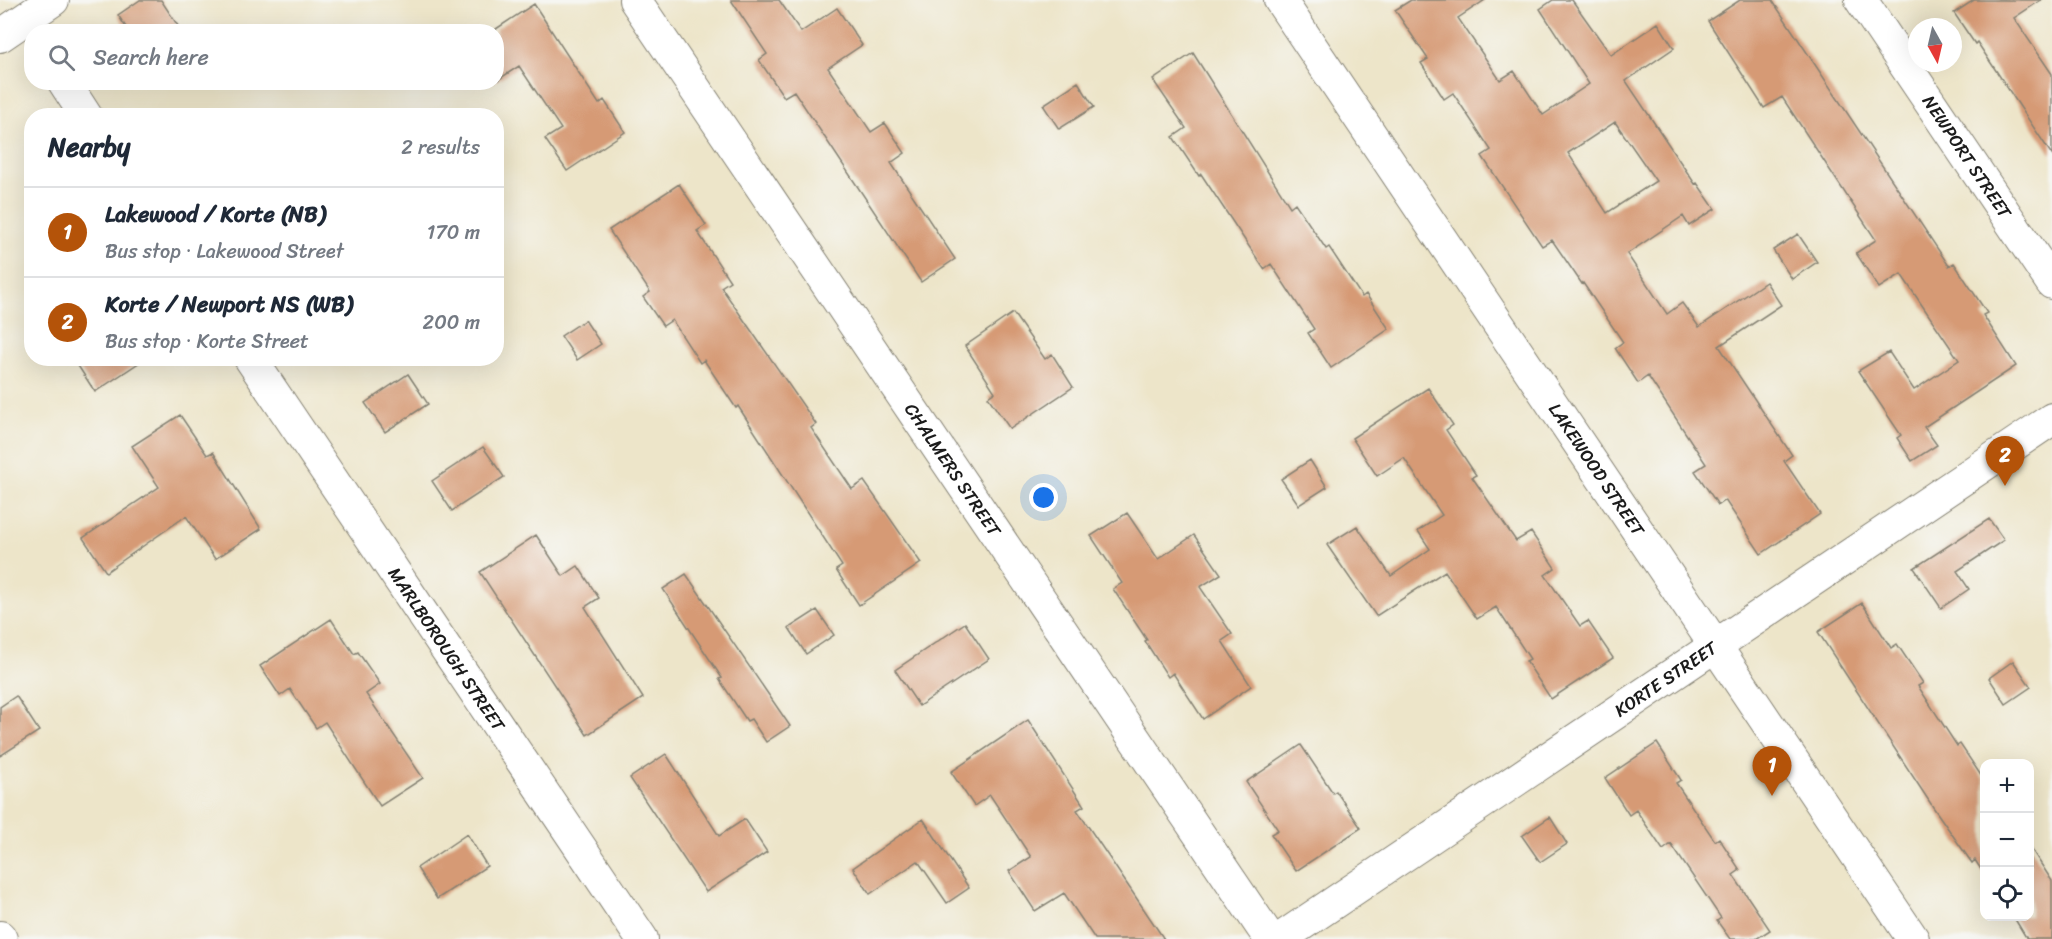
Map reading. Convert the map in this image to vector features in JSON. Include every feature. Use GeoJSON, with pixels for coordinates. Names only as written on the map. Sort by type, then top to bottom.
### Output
{"type":"FeatureCollection","features":[{"type":"Feature","properties":{"kind":"street"},"geometry":{"type":"LineString","coordinates":[[25,24],[53,0]]}},
{"type":"Feature","properties":{"kind":"street","name":"CHALMERS STREET"},"geometry":{"type":"LineString","coordinates":[[635,0],[1270,939]]}},
{"type":"Feature","properties":{"kind":"street","name":"LAKEWOOD STREET"},"geometry":{"type":"LineString","coordinates":[[1280,0],[1913,939]]}},
{"type":"Feature","properties":{"kind":"street","name":"NEWPORT STREET"},"geometry":{"type":"LineString","coordinates":[[1862,0],[2052,283]]}},
{"type":"Feature","properties":{"kind":"street"},"geometry":{"type":"LineString","coordinates":[[69,90],[81,108]]}},
{"type":"Feature","properties":{"kind":"street","name":"MARLBOROUGH STREET"},"geometry":{"type":"LineString","coordinates":[[255,366],[642,939]]}},
{"type":"Feature","properties":{"kind":"street","name":"KORTE STREET"},"geometry":{"type":"LineString","coordinates":[[1280,939],[2052,419]]}},
{"type":"Feature","properties":{"kind":"building"},"geometry":{"type":"Polygon","coordinates":[[[140,0],[161,0],[177,24],[124,24],[118,15],[140,0]]]}},
{"type":"Feature","properties":{"kind":"building"},"geometry":{"type":"Polygon","coordinates":[[[731,0],[779,0],[801,32],[837,8],[862,45],[828,68],[871,132],[885,123],[905,153],[891,163],[955,259],[921,282],[794,91],[784,97],[759,60],[767,54],[731,0]]]}},
{"type":"Feature","properties":{"kind":"building"},"geometry":{"type":"Polygon","coordinates":[[[1411,0],[1485,0],[1458,18],[1500,80],[1514,71],[1543,115],[1589,84],[1540,9],[1553,0],[1572,0],[1611,55],[1658,23],[1674,48],[1626,81],[1695,184],[1697,183],[1715,209],[1689,226],[1683,216],[1627,254],[1667,314],[1682,303],[1699,327],[1766,282],[1781,305],[1719,346],[1792,455],[1784,461],[1820,514],[1761,554],[1725,500],[1718,505],[1695,471],[1706,464],[1648,376],[1638,383],[1615,348],[1623,342],[1552,240],[1542,246],[1482,156],[1491,150],[1453,93],[1444,99],[1421,63],[1428,59],[1395,10],[1411,0]],[[1615,122],[1568,153],[1607,213],[1656,181],[1615,122]]]}},
{"type":"Feature","properties":{"kind":"building"},"geometry":{"type":"Polygon","coordinates":[[[1740,0],[1772,0],[1949,266],[1954,263],[1987,313],[1983,315],[2016,366],[1924,427],[1937,445],[1912,461],[1897,438],[1901,435],[1858,371],[1889,352],[1914,390],[1959,360],[1901,274],[1879,288],[1856,253],[1876,240],[1782,97],[1764,108],[1708,21],[1740,0]]]}},
{"type":"Feature","properties":{"kind":"building"},"geometry":{"type":"Polygon","coordinates":[[[1974,0],[2041,0],[2014,18],[2052,74],[2052,155],[1977,42],[1975,44],[1962,25],[1962,18],[1957,18],[1954,13],[1974,0]]]}},
{"type":"Feature","properties":{"kind":"building"},"geometry":{"type":"Polygon","coordinates":[[[534,4],[599,104],[604,100],[625,132],[567,171],[545,139],[561,129],[519,66],[504,76],[504,24],[534,4]]]}},
{"type":"Feature","properties":{"kind":"building"},"geometry":{"type":"Polygon","coordinates":[[[1193,53],[1290,207],[1295,203],[1326,249],[1329,247],[1362,297],[1366,294],[1389,329],[1331,368],[1308,333],[1314,329],[1271,264],[1264,269],[1201,174],[1199,176],[1173,137],[1186,128],[1153,80],[1193,53]]]}},
{"type":"Feature","properties":{"kind":"building"},"geometry":{"type":"Polygon","coordinates":[[[1078,82],[1094,107],[1059,129],[1043,105],[1078,82]]]}},
{"type":"Feature","properties":{"kind":"building"},"geometry":{"type":"Polygon","coordinates":[[[679,184],[706,225],[697,231],[730,281],[721,287],[816,424],[811,428],[852,489],[864,481],[921,563],[859,605],[836,570],[842,566],[738,406],[736,408],[704,360],[700,363],[672,320],[663,326],[643,297],[650,292],[609,230],[679,184]]]}},
{"type":"Feature","properties":{"kind":"building"},"geometry":{"type":"Polygon","coordinates":[[[1798,234],[1817,262],[1792,279],[1773,250],[1798,234]]]}},
{"type":"Feature","properties":{"kind":"building"},"geometry":{"type":"Polygon","coordinates":[[[1013,313],[1045,359],[1052,354],[1073,387],[1010,429],[988,397],[995,392],[965,346],[1013,313]]]}},
{"type":"Feature","properties":{"kind":"building"},"geometry":{"type":"Polygon","coordinates":[[[585,320],[601,344],[577,360],[561,336],[585,320]]]}},
{"type":"Feature","properties":{"kind":"building"},"geometry":{"type":"Polygon","coordinates":[[[78,366],[134,366],[95,392],[78,366]]]}},
{"type":"Feature","properties":{"kind":"building"},"geometry":{"type":"Polygon","coordinates":[[[408,374],[428,404],[385,432],[365,403],[408,374]]]}},
{"type":"Feature","properties":{"kind":"building"},"geometry":{"type":"Polygon","coordinates":[[[1428,388],[1453,425],[1446,430],[1476,475],[1472,477],[1516,541],[1531,532],[1555,568],[1545,575],[1580,626],[1588,621],[1613,658],[1551,699],[1526,661],[1530,659],[1496,607],[1477,619],[1445,571],[1376,616],[1327,545],[1357,526],[1391,576],[1430,549],[1418,531],[1442,515],[1404,458],[1377,476],[1352,438],[1428,388]]]}},
{"type":"Feature","properties":{"kind":"building"},"geometry":{"type":"Polygon","coordinates":[[[180,415],[207,455],[213,452],[261,529],[215,559],[186,516],[106,572],[83,538],[159,487],[132,446],[180,415]]]}},
{"type":"Feature","properties":{"kind":"building"},"geometry":{"type":"Polygon","coordinates":[[[483,447],[504,477],[452,511],[432,481],[483,447]]]}},
{"type":"Feature","properties":{"kind":"building"},"geometry":{"type":"Polygon","coordinates":[[[1310,460],[1327,487],[1299,505],[1281,479],[1310,460]]]}},
{"type":"Feature","properties":{"kind":"building"},"geometry":{"type":"Polygon","coordinates":[[[1127,513],[1158,559],[1194,535],[1221,574],[1200,587],[1232,634],[1222,641],[1251,686],[1203,719],[1173,673],[1168,677],[1145,641],[1147,640],[1113,589],[1122,583],[1091,536],[1127,513]]]}},
{"type":"Feature","properties":{"kind":"building"},"geometry":{"type":"Polygon","coordinates":[[[1989,519],[2004,540],[1957,571],[1969,589],[1941,608],[1914,568],[1989,519]]]}},
{"type":"Feature","properties":{"kind":"building"},"geometry":{"type":"Polygon","coordinates":[[[536,535],[563,576],[578,566],[599,598],[585,607],[643,698],[587,735],[480,572],[536,535]]]}},
{"type":"Feature","properties":{"kind":"building"},"geometry":{"type":"Polygon","coordinates":[[[686,574],[790,726],[766,742],[751,719],[747,721],[719,679],[722,678],[663,589],[686,574]]]}},
{"type":"Feature","properties":{"kind":"building"},"geometry":{"type":"Polygon","coordinates":[[[1862,603],[1891,648],[1897,644],[1923,683],[1918,686],[1957,746],[1960,744],[1980,774],[1980,868],[1975,860],[1972,863],[1933,807],[1818,632],[1862,603]]]}},
{"type":"Feature","properties":{"kind":"building"},"geometry":{"type":"Polygon","coordinates":[[[817,610],[834,635],[806,654],[789,628],[817,610]]]}},
{"type":"Feature","properties":{"kind":"building"},"geometry":{"type":"Polygon","coordinates":[[[331,619],[354,654],[358,652],[380,684],[366,694],[423,778],[380,806],[325,722],[316,728],[290,689],[280,696],[260,666],[331,619]]]}},
{"type":"Feature","properties":{"kind":"building"},"geometry":{"type":"Polygon","coordinates":[[[965,623],[989,659],[919,706],[895,670],[965,623]]]}},
{"type":"Feature","properties":{"kind":"building"},"geometry":{"type":"Polygon","coordinates":[[[2013,661],[2031,687],[2006,704],[1989,678],[2013,661]]]}},
{"type":"Feature","properties":{"kind":"building"},"geometry":{"type":"Polygon","coordinates":[[[16,696],[39,731],[0,756],[0,707],[16,696]]]}},
{"type":"Feature","properties":{"kind":"building"},"geometry":{"type":"Polygon","coordinates":[[[1028,720],[1084,806],[1077,810],[1164,939],[1095,939],[1064,893],[1035,911],[1009,871],[1031,857],[990,795],[974,806],[951,772],[1028,720]]]}},
{"type":"Feature","properties":{"kind":"building"},"geometry":{"type":"Polygon","coordinates":[[[1657,743],[1681,780],[1676,783],[1715,841],[1719,838],[1740,870],[1733,875],[1770,930],[1756,939],[1730,939],[1717,921],[1721,918],[1671,844],[1663,850],[1636,810],[1629,815],[1605,778],[1657,743]]]}},
{"type":"Feature","properties":{"kind":"building"},"geometry":{"type":"Polygon","coordinates":[[[1301,745],[1333,793],[1336,791],[1361,828],[1296,871],[1271,834],[1278,830],[1246,782],[1301,745]]]}},
{"type":"Feature","properties":{"kind":"building"},"geometry":{"type":"Polygon","coordinates":[[[666,754],[719,836],[745,819],[767,852],[706,892],[630,778],[666,754]]]}},
{"type":"Feature","properties":{"kind":"building"},"geometry":{"type":"Polygon","coordinates":[[[1550,817],[1567,844],[1540,862],[1522,836],[1550,817]]]}},
{"type":"Feature","properties":{"kind":"building"},"geometry":{"type":"Polygon","coordinates":[[[923,819],[969,888],[947,903],[918,861],[870,894],[853,868],[923,819]]]}},
{"type":"Feature","properties":{"kind":"building"},"geometry":{"type":"Polygon","coordinates":[[[467,834],[487,866],[437,899],[417,868],[467,834]]]}},
{"type":"Feature","properties":{"kind":"building"},"geometry":{"type":"Polygon","coordinates":[[[2034,853],[2052,881],[2052,939],[2027,939],[2016,921],[2034,921],[2034,853]]]}},
{"type":"Feature","properties":{"kind":"place","name":"Korte / Newport NS (WB)"},"geometry":{"type":"Point","coordinates":[2005,486]}},
{"type":"Feature","properties":{"kind":"place","name":"Lakewood / Korte (NB)"},"geometry":{"type":"Point","coordinates":[1772,796]}}]}
